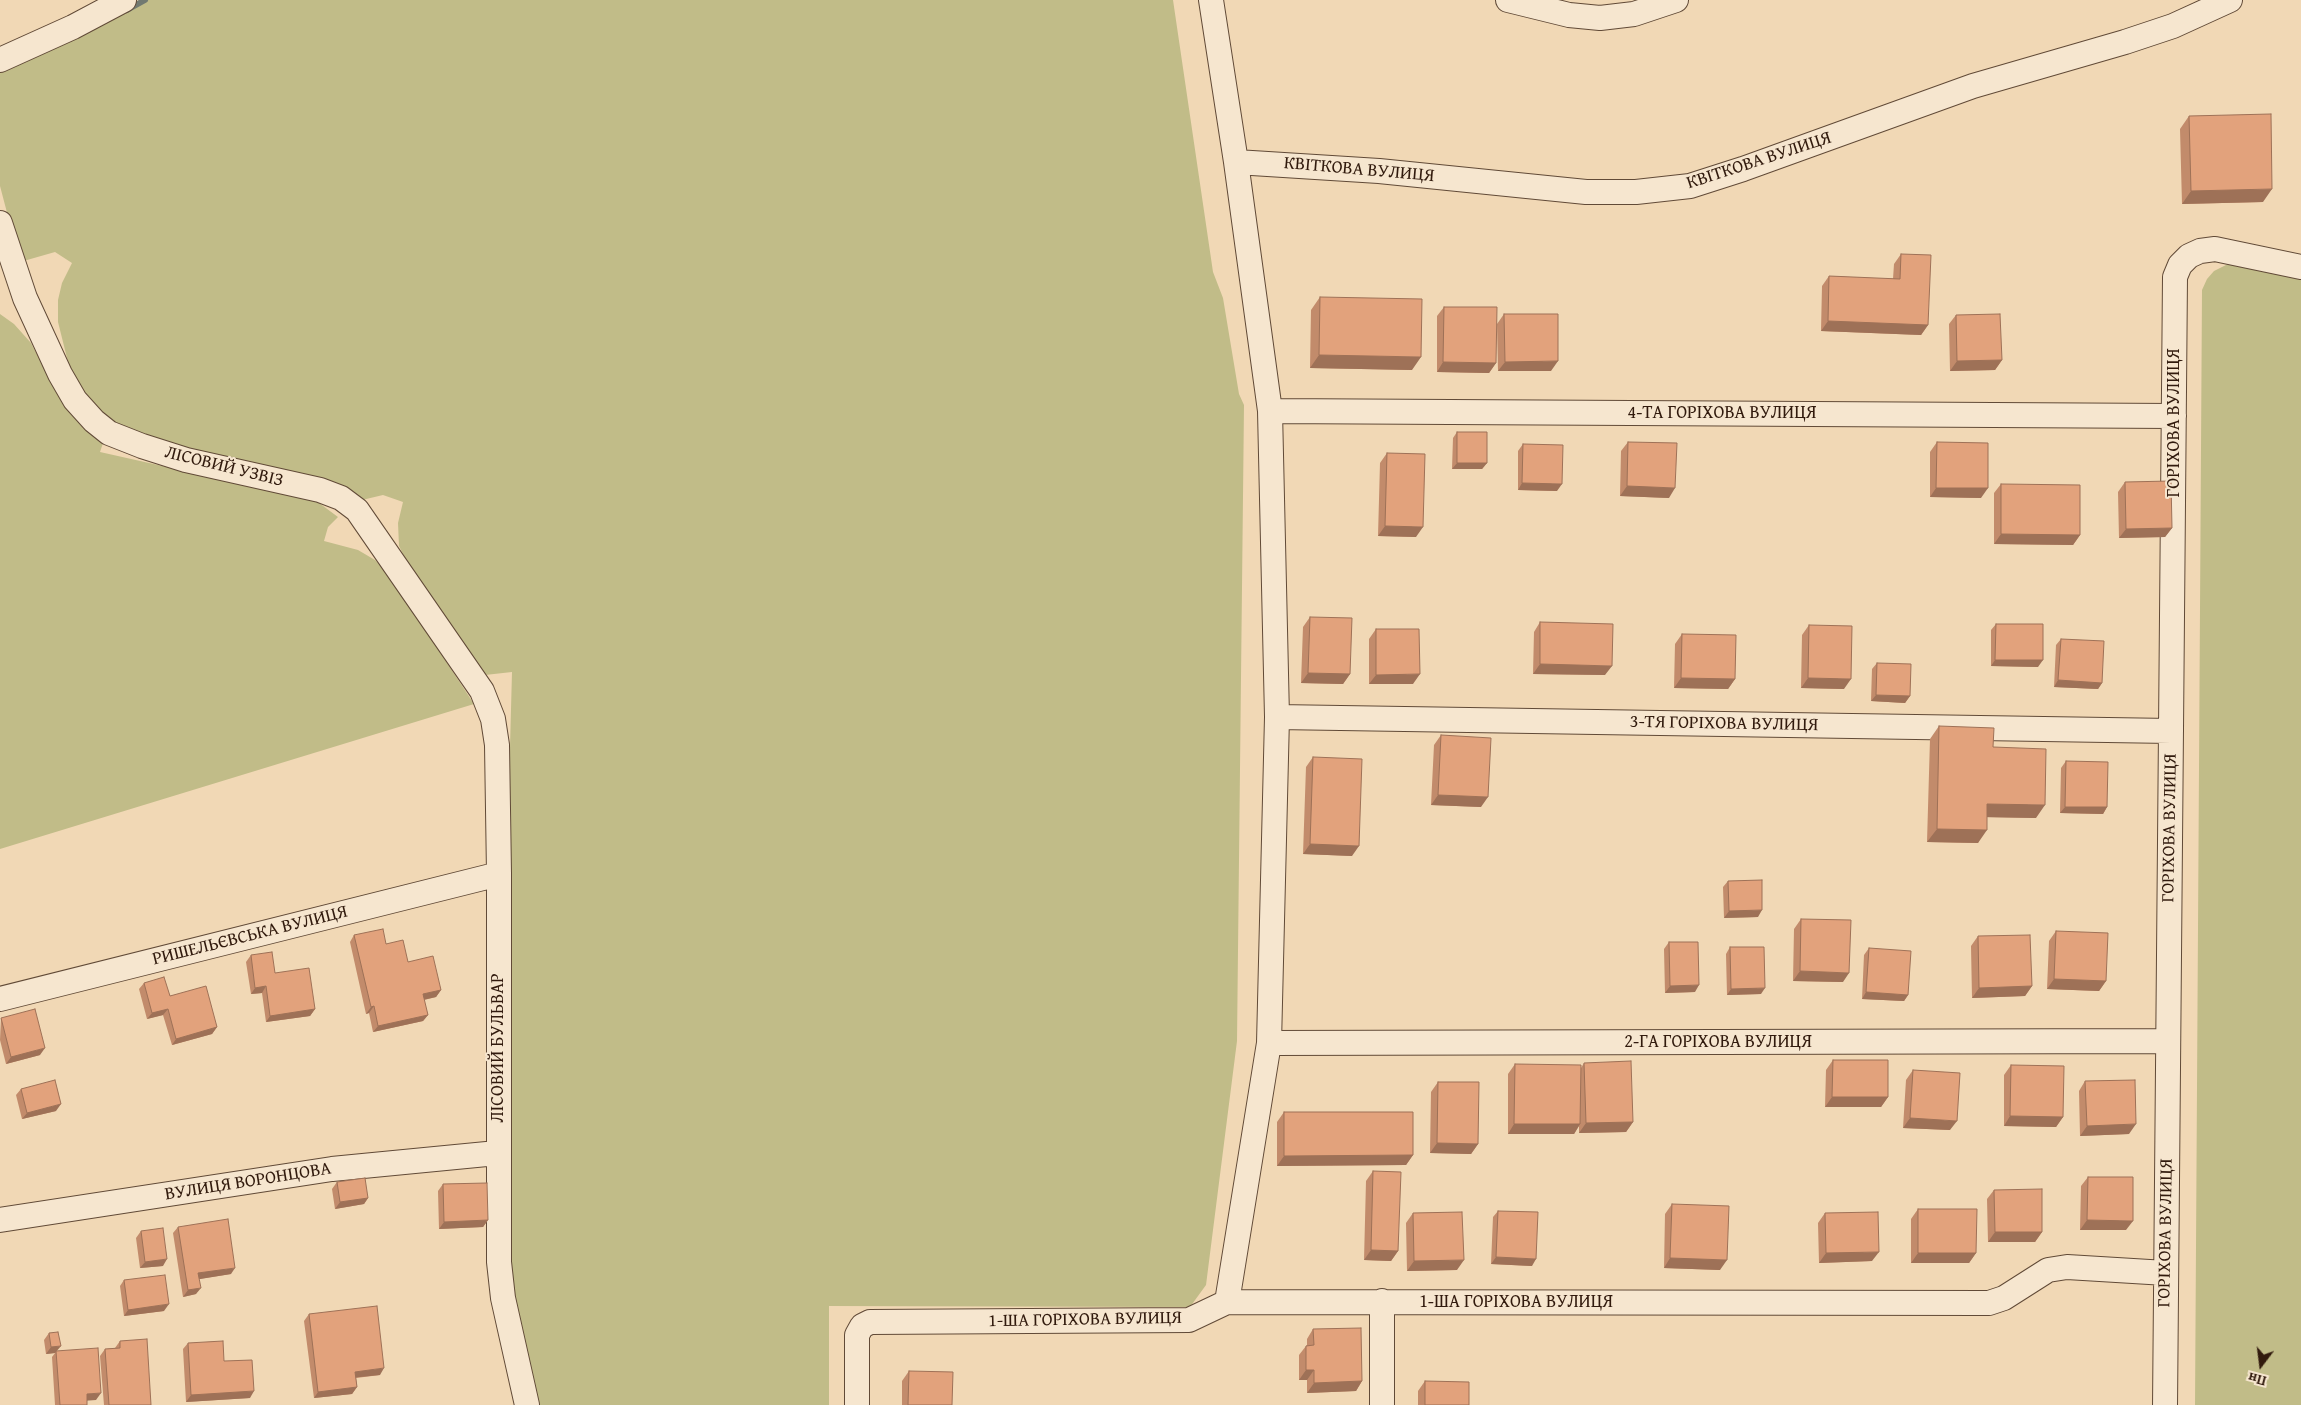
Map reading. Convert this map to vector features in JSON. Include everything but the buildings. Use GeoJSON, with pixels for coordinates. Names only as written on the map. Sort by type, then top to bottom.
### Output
{"type":"FeatureCollection","features":[{"type":"Feature","properties":{"kind":"street"},"geometry":{"type":"LineString","coordinates":[[0,60],[73,27],[124,0]]}},
{"type":"Feature","properties":{"kind":"street"},"geometry":{"type":"LineString","coordinates":[[1211,0],[1236,162],[1270,411],[1277,717],[1268,1043],[1227,1302]]}},
{"type":"Feature","properties":{"kind":"street"},"geometry":{"type":"LineString","coordinates":[[1508,0],[1569,15],[1600,18],[1634,14],[1676,0]]}},
{"type":"Feature","properties":{"kind":"street","name":"КВІТКОВА ВУЛИЦЯ"},"geometry":{"type":"LineString","coordinates":[[1236,162],[1378,171],[1586,192],[1636,192],[1690,186],[1743,169],[1973,86],[2125,42],[2173,26],[2230,0]]}},
{"type":"Feature","properties":{"kind":"street","name":"ЛІСОВИЙ УЗВІЗ"},"geometry":{"type":"LineString","coordinates":[[0,223],[25,298],[60,374],[76,400],[94,422],[109,433],[186,460],[320,490],[342,498],[357,510],[482,691]]}},
{"type":"Feature","properties":{"kind":"street","name":"ГОРІХОВА ВУЛИЦЯ"},"geometry":{"type":"LineString","coordinates":[[2165,1405],[2175,277],[2180,265],[2190,256],[2200,251],[2215,249],[2301,267]]}},
{"type":"Feature","properties":{"kind":"street","name":"4-ТА ГОРІХОВА ВУЛИЦЯ"},"geometry":{"type":"LineString","coordinates":[[1270,411],[2174,416]]}},
{"type":"Feature","properties":{"kind":"street","name":"ЛІСОВИЙ БУЛЬВАР"},"geometry":{"type":"LineString","coordinates":[[482,691],[493,719],[497,745],[499,874],[497,1153],[499,1262],[503,1298],[526,1405]]}},
{"type":"Feature","properties":{"kind":"street","name":"3-ТЯ ГОРІХОВА ВУЛИЦЯ"},"geometry":{"type":"LineString","coordinates":[[1277,717],[2171,731]]}},
{"type":"Feature","properties":{"kind":"street","name":"РИШЕЛЬЄВСЬКА ВУЛИЦЯ"},"geometry":{"type":"LineString","coordinates":[[0,999],[499,874]]}},
{"type":"Feature","properties":{"kind":"street","name":"2-ГА ГОРІХОВА ВУЛИЦЯ"},"geometry":{"type":"LineString","coordinates":[[1268,1043],[2168,1041]]}},
{"type":"Feature","properties":{"kind":"street","name":"ВУЛИЦЯ ВОРОНЦОВА"},"geometry":{"type":"LineString","coordinates":[[0,1220],[332,1169],[497,1153]]}},
{"type":"Feature","properties":{"kind":"street","name":"1-ША ГОРІХОВА ВУЛИЦЯ"},"geometry":{"type":"LineString","coordinates":[[857,1405],[857,1335],[862,1326],[870,1322],[1189,1320],[1227,1302],[1989,1303],[2004,1298],[2048,1270],[2067,1267],[2166,1273]]}},
{"type":"Feature","properties":{"kind":"street"},"geometry":{"type":"LineString","coordinates":[[1382,1301],[1382,1405]]}},
{"type":"Feature","properties":{"kind":"shaded area"},"geometry":{"type":"Polygon","coordinates":[[[145,0],[1173,0],[1213,272],[1223,298],[1239,394],[1244,405],[1237,1041],[1206,1285],[1190,1307],[829,1306],[829,1405],[534,1405],[511,1273],[510,747],[512,672],[485,675],[413,574],[399,546],[398,523],[403,502],[383,495],[362,500],[153,440],[102,416],[82,395],[71,374],[58,322],[58,300],[62,283],[72,263],[55,252],[20,262],[0,186],[0,72],[111,19],[145,0]]]}},
{"type":"Feature","properties":{"kind":"shaded area"},"geometry":{"type":"Polygon","coordinates":[[[2238,264],[2301,279],[2301,1405],[2195,1405],[2202,290],[2207,279],[2214,271],[2226,265],[2238,264]]]}},
{"type":"Feature","properties":{"kind":"shaded area"},"geometry":{"type":"Polygon","coordinates":[[[0,314],[14,324],[31,343],[56,392],[79,423],[103,443],[100,452],[274,491],[311,497],[338,517],[328,527],[324,541],[358,550],[375,560],[386,570],[474,704],[0,849],[0,314]]]}},
{"type":"Feature","properties":{"kind":"waterway"},"geometry":{"type":"LineString","coordinates":[[127,10],[145,0]]}}]}
